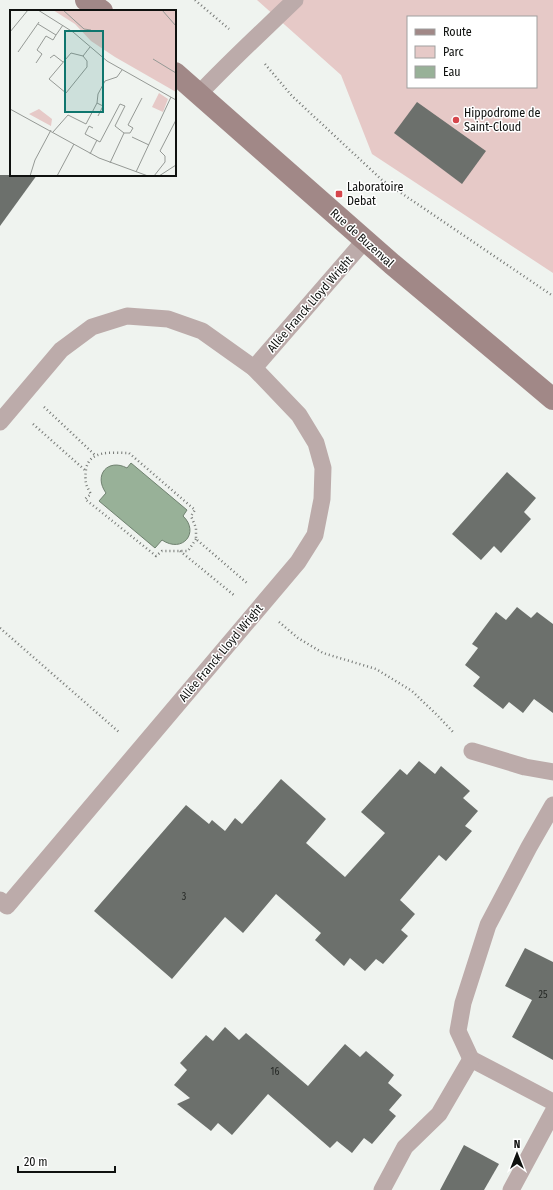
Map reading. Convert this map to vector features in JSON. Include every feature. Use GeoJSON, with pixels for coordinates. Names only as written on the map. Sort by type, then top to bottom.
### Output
{"type":"FeatureCollection","features":[{"type":"Feature","properties":{"kind":"main road"},"geometry":{"type":"LineString","coordinates":[[86,0],[101,10]]}},
{"type":"Feature","properties":{"kind":"main road","name":"Rue de Buzenval"},"geometry":{"type":"LineString","coordinates":[[176,74],[392,264],[553,399]]}},
{"type":"Feature","properties":{"kind":"lane"},"geometry":{"type":"LineString","coordinates":[[199,94],[221,70],[249,46],[296,0]]}},
{"type":"Feature","properties":{"kind":"lane","name":"Allée Franck Lloyd Wright"},"geometry":{"type":"LineString","coordinates":[[254,368],[365,240]]}},
{"type":"Feature","properties":{"kind":"lane","name":"Allée Franck Lloyd Wright"},"geometry":{"type":"LineString","coordinates":[[0,422],[61,350],[92,328],[127,316],[168,319],[202,331],[254,368],[299,415],[316,443],[323,468],[322,498],[315,535],[298,562],[8,906],[0,900]]}},
{"type":"Feature","properties":{"kind":"lane"},"geometry":{"type":"LineString","coordinates":[[472,751],[525,767],[553,772]]}},
{"type":"Feature","properties":{"kind":"lane"},"geometry":{"type":"LineString","coordinates":[[553,805],[488,925],[463,1002],[458,1031],[471,1059],[553,1102]]}},
{"type":"Feature","properties":{"kind":"lane"},"geometry":{"type":"LineString","coordinates":[[382,1190],[405,1147],[439,1114],[471,1059]]}},
{"type":"Feature","properties":{"kind":"lane"},"geometry":{"type":"LineString","coordinates":[[511,1190],[553,1112]]}},
{"type":"Feature","properties":{"kind":"path"},"geometry":{"type":"LineString","coordinates":[[195,0],[249,46],[292,96],[382,180],[553,296]]}},
{"type":"Feature","properties":{"kind":"path"},"geometry":{"type":"LineString","coordinates":[[26,391],[95,455]]}},
{"type":"Feature","properties":{"kind":"path"},"geometry":{"type":"LineString","coordinates":[[13,406],[86,472]]}},
{"type":"Feature","properties":{"kind":"path"},"geometry":{"type":"LineString","coordinates":[[129,453],[195,510],[192,516],[196,528],[196,539],[188,551],[162,551],[156,556],[85,499],[91,494],[85,483],[86,472],[88,463],[95,455],[129,453]]}},
{"type":"Feature","properties":{"kind":"path"},"geometry":{"type":"LineString","coordinates":[[196,539],[261,606],[298,638],[323,653],[376,669],[412,691],[472,751]]}},
{"type":"Feature","properties":{"kind":"path"},"geometry":{"type":"LineString","coordinates":[[180,551],[261,606]]}},
{"type":"Feature","properties":{"kind":"path"},"geometry":{"type":"LineString","coordinates":[[0,628],[139,750]]}},
{"type":"Feature","properties":{"kind":"green space","name":"Hippodrome de Saint-Cloud"},"geometry":{"type":"Polygon","coordinates":[[[257,0],[553,0],[553,273],[372,154],[341,75],[257,0]]]}},
{"type":"Feature","properties":{"kind":"water"},"geometry":{"type":"Polygon","coordinates":[[[131,463],[187,510],[183,516],[188,522],[190,528],[187,539],[182,543],[170,544],[162,540],[155,548],[99,501],[106,493],[102,486],[101,480],[104,470],[114,465],[120,465],[127,468],[131,463]]]}},
{"type":"Feature","properties":{"kind":"building"},"geometry":{"type":"Polygon","coordinates":[[[417,102],[486,151],[462,184],[394,133],[417,102]]]}},
{"type":"Feature","properties":{"kind":"building"},"geometry":{"type":"Polygon","coordinates":[[[0,175],[36,176],[0,226],[0,175]]]}},
{"type":"Feature","properties":{"kind":"building"},"geometry":{"type":"Polygon","coordinates":[[[507,472],[536,498],[524,512],[531,519],[501,553],[494,546],[481,560],[452,534],[507,472]]]}},
{"type":"Feature","properties":{"kind":"building"},"geometry":{"type":"Polygon","coordinates":[[[517,607],[531,618],[537,612],[553,624],[553,713],[534,699],[523,713],[509,702],[503,709],[473,686],[480,677],[465,665],[478,648],[472,644],[496,612],[506,620],[517,607]]]}},
{"type":"Feature","properties":{"kind":"building"},"geometry":{"type":"Polygon","coordinates":[[[419,761],[435,774],[441,766],[470,791],[463,798],[478,811],[465,826],[472,831],[446,861],[439,855],[400,900],[415,914],[401,930],[408,936],[383,964],[376,959],[365,971],[350,958],[344,966],[315,940],[321,933],[276,894],[243,933],[225,917],[172,979],[94,911],[186,805],[209,824],[212,820],[225,831],[235,818],[242,824],[281,779],[326,819],[306,843],[345,877],[385,833],[361,812],[400,769],[407,775],[419,761]]]}},
{"type":"Feature","properties":{"kind":"building"},"geometry":{"type":"Polygon","coordinates":[[[525,948],[553,962],[553,1060],[512,1037],[532,1000],[505,986],[525,948]]]}},
{"type":"Feature","properties":{"kind":"building"},"geometry":{"type":"Polygon","coordinates":[[[225,1027],[239,1040],[246,1033],[308,1086],[345,1044],[360,1057],[366,1051],[394,1075],[388,1083],[402,1095],[389,1110],[396,1116],[372,1144],[364,1138],[352,1153],[337,1141],[330,1148],[268,1094],[232,1135],[218,1123],[211,1131],[177,1104],[190,1098],[174,1085],[187,1070],[180,1063],[206,1035],[213,1041],[225,1027]]]}},
{"type":"Feature","properties":{"kind":"building"},"geometry":{"type":"Polygon","coordinates":[[[464,1145],[499,1164],[484,1190],[440,1190],[464,1145]]]}},
{"type":"Feature","properties":{"kind":"place","name":"Hippodrome de Saint-Cloud"},"geometry":{"type":"Point","coordinates":[456,120]}},
{"type":"Feature","properties":{"kind":"place","name":"Laboratoire Debat"},"geometry":{"type":"Point","coordinates":[339,194]}}]}
